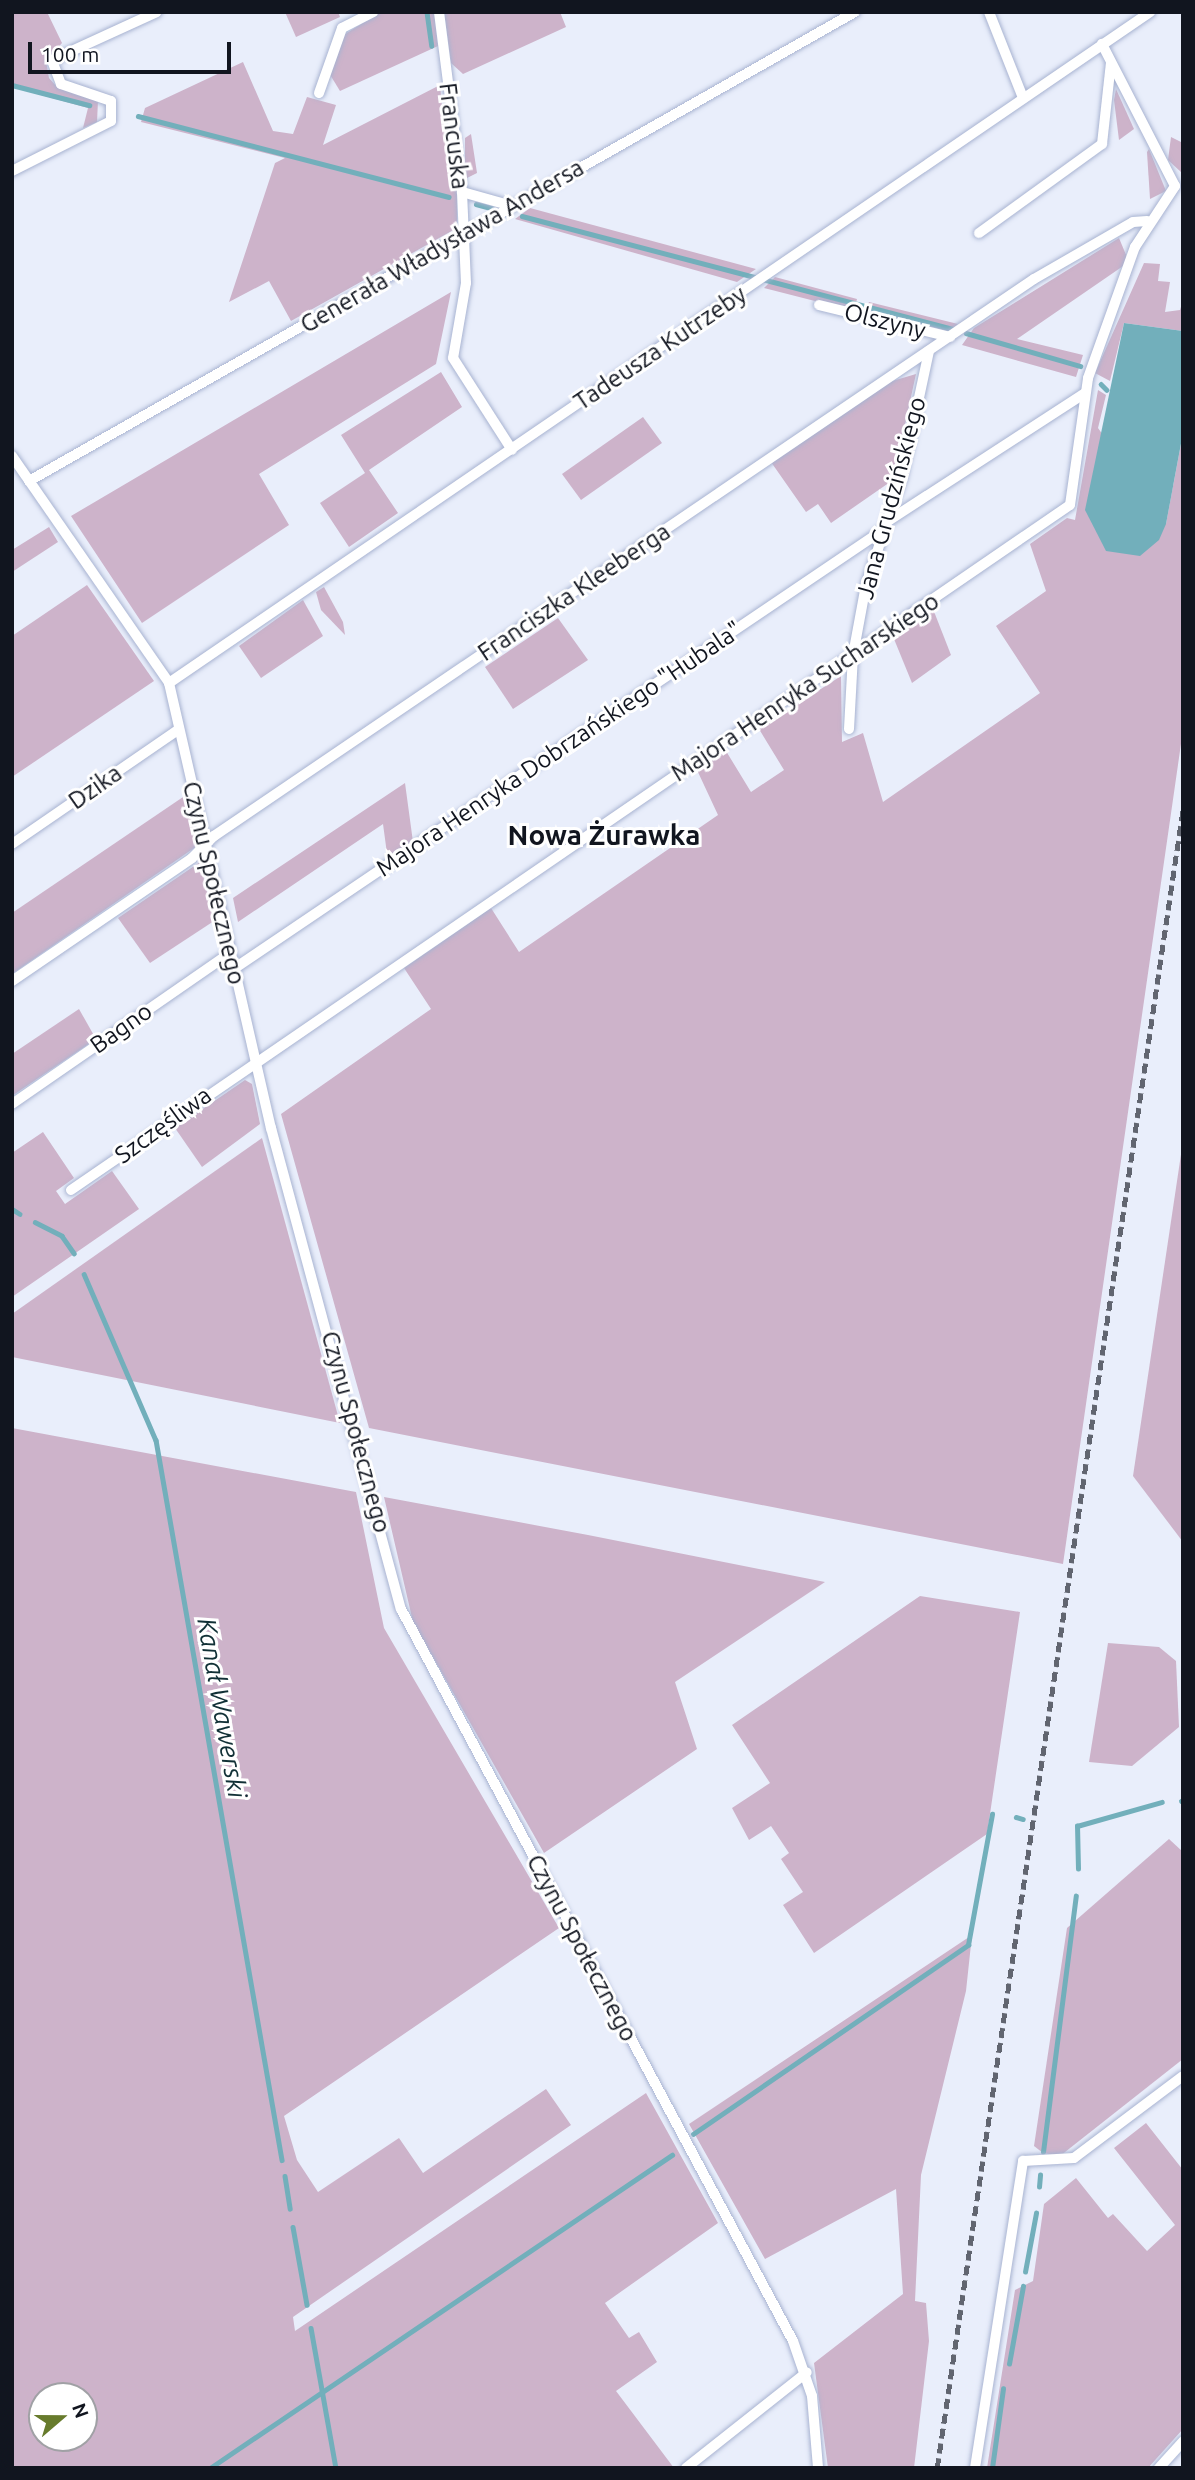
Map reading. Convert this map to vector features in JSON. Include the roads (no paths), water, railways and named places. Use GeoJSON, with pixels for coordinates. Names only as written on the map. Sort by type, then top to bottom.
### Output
{"type":"FeatureCollection","features":[{"type":"Feature","properties":{"kind":"street"},"geometry":{"type":"LineString","coordinates":[[12,172],[109,125],[113,107],[105,96],[61,84],[52,67],[59,54],[157,12]]}},
{"type":"Feature","properties":{"kind":"street"},"geometry":{"type":"LineString","coordinates":[[319,93],[342,28],[373,12]]}},
{"type":"Feature","properties":{"kind":"street","name":"Francuska"},"geometry":{"type":"LineString","coordinates":[[439,12],[462,192],[466,283],[453,358],[512,450]]}},
{"type":"Feature","properties":{"kind":"street","name":"Generała Władysława Andersa"},"geometry":{"type":"LineString","coordinates":[[29,481],[855,12]]}},
{"type":"Feature","properties":{"kind":"street"},"geometry":{"type":"LineString","coordinates":[[989,12],[1023,98]]}},
{"type":"Feature","properties":{"kind":"street","name":"Tadeusza Kutrzeby"},"geometry":{"type":"LineString","coordinates":[[169,683],[1150,12]]}},
{"type":"Feature","properties":{"kind":"street"},"geometry":{"type":"LineString","coordinates":[[979,233],[1102,144],[1111,62],[1102,44]]}},
{"type":"Feature","properties":{"kind":"street","name":"Majora Henryka Sucharskiego"},"geometry":{"type":"LineString","coordinates":[[255,1059],[1070,505],[1085,393],[1147,221],[1175,186],[1111,62]]}},
{"type":"Feature","properties":{"kind":"street"},"geometry":{"type":"LineString","coordinates":[[462,192],[512,206]]}},
{"type":"Feature","properties":{"kind":"street","name":"Franciszka Kleeberga"},"geometry":{"type":"LineString","coordinates":[[12,981],[203,847],[929,351],[1068,259],[1133,222],[1147,221]]}},
{"type":"Feature","properties":{"kind":"street","name":"Olszyny"},"geometry":{"type":"LineString","coordinates":[[819,305],[950,337]]}},
{"type":"Feature","properties":{"kind":"street","name":"Jana Grudzińskiego"},"geometry":{"type":"LineString","coordinates":[[849,729],[853,655],[929,351]]}},
{"type":"Feature","properties":{"kind":"street","name":"Majora Henryka Dobrzańskiego \"Hubala\""},"geometry":{"type":"LineString","coordinates":[[235,968],[1085,393]]}},
{"type":"Feature","properties":{"kind":"street","name":"Czynu Społecznego"},"geometry":{"type":"LineString","coordinates":[[12,456],[169,683],[203,847],[235,968],[255,1059],[401,1609],[807,2372]]}},
{"type":"Feature","properties":{"kind":"street","name":"Dzika"},"geometry":{"type":"LineString","coordinates":[[12,844],[178,730]]}},
{"type":"Feature","properties":{"kind":"street","name":"Bagno"},"geometry":{"type":"LineString","coordinates":[[12,1104],[230,953]]}},
{"type":"Feature","properties":{"kind":"street","name":"Szczęśliwa"},"geometry":{"type":"LineString","coordinates":[[71,1190],[255,1059]]}},
{"type":"Feature","properties":{"kind":"street"},"geometry":{"type":"LineString","coordinates":[[975,2468],[1023,2161],[1074,2158],[1183,2076]]}},
{"type":"Feature","properties":{"kind":"street"},"geometry":{"type":"LineString","coordinates":[[686,2468],[807,2372]]}},
{"type":"Feature","properties":{"kind":"street"},"geometry":{"type":"LineString","coordinates":[[807,2372],[818,2468]]}},
{"type":"Feature","properties":{"kind":"street"},"geometry":{"type":"LineString","coordinates":[[1159,2468],[1183,2441]]}},
{"type":"Feature","properties":{"kind":"water"},"geometry":{"type":"Polygon","coordinates":[[[1124,323],[1183,331],[1183,433],[1166,524],[1159,540],[1140,556],[1106,551],[1085,510],[1124,323]]]}},
{"type":"Feature","properties":{"kind":"waterway"},"geometry":{"type":"LineString","coordinates":[[427,12],[432,46]]}},
{"type":"Feature","properties":{"kind":"waterway"},"geometry":{"type":"LineString","coordinates":[[12,85],[89,105]]}},
{"type":"Feature","properties":{"kind":"waterway"},"geometry":{"type":"LineString","coordinates":[[138,116],[449,197]]}},
{"type":"Feature","properties":{"kind":"waterway"},"geometry":{"type":"LineString","coordinates":[[476,204],[491,208]]}},
{"type":"Feature","properties":{"kind":"waterway"},"geometry":{"type":"LineString","coordinates":[[522,216],[952,329]]}},
{"type":"Feature","properties":{"kind":"waterway"},"geometry":{"type":"LineString","coordinates":[[966,333],[1080,366]]}},
{"type":"Feature","properties":{"kind":"waterway"},"geometry":{"type":"LineString","coordinates":[[1101,384],[1107,390]]}},
{"type":"Feature","properties":{"kind":"waterway","name":"Kanał Wawerski"},"geometry":{"type":"LineString","coordinates":[[12,1209],[20,1214]]}},
{"type":"Feature","properties":{"kind":"waterway","name":"Kanał Wawerski"},"geometry":{"type":"LineString","coordinates":[[35,1222],[62,1236],[74,1253]]}},
{"type":"Feature","properties":{"kind":"waterway","name":"Kanał Wawerski"},"geometry":{"type":"LineString","coordinates":[[84,1274],[156,1440],[282,2160]]}},
{"type":"Feature","properties":{"kind":"waterway"},"geometry":{"type":"LineString","coordinates":[[1078,1869],[1077,1826],[1162,1802]]}},
{"type":"Feature","properties":{"kind":"waterway"},"geometry":{"type":"LineString","coordinates":[[693,2134],[968,1945],[992,1814]]}},
{"type":"Feature","properties":{"kind":"waterway"},"geometry":{"type":"LineString","coordinates":[[1016,1817],[1023,1819]]}},
{"type":"Feature","properties":{"kind":"waterway"},"geometry":{"type":"LineString","coordinates":[[1043,2152],[1076,1896]]}},
{"type":"Feature","properties":{"kind":"waterway"},"geometry":{"type":"LineString","coordinates":[[210,2468],[672,2155]]}},
{"type":"Feature","properties":{"kind":"waterway"},"geometry":{"type":"LineString","coordinates":[[1039,2187],[1040,2175]]}},
{"type":"Feature","properties":{"kind":"waterway","name":"Kanał Wawerski"},"geometry":{"type":"LineString","coordinates":[[285,2176],[290,2209]]}},
{"type":"Feature","properties":{"kind":"waterway"},"geometry":{"type":"LineString","coordinates":[[1025,2272],[1036,2213]]}},
{"type":"Feature","properties":{"kind":"waterway","name":"Kanał Wawerski"},"geometry":{"type":"LineString","coordinates":[[293,2227],[307,2305]]}},
{"type":"Feature","properties":{"kind":"waterway"},"geometry":{"type":"LineString","coordinates":[[1009,2364],[1023,2286]]}},
{"type":"Feature","properties":{"kind":"waterway","name":"Kanał Wawerski"},"geometry":{"type":"LineString","coordinates":[[311,2328],[336,2468]]}},
{"type":"Feature","properties":{"kind":"waterway"},"geometry":{"type":"LineString","coordinates":[[992,2468],[1003,2389]]}},
{"type":"Feature","properties":{"kind":"railway"},"geometry":{"type":"LineString","coordinates":[[937,2468],[1183,808]]}},
{"type":"Feature","properties":{"kind":"district","name":"Nowa Żurawka"},"geometry":{"type":"Point","coordinates":[604,835]}}]}
